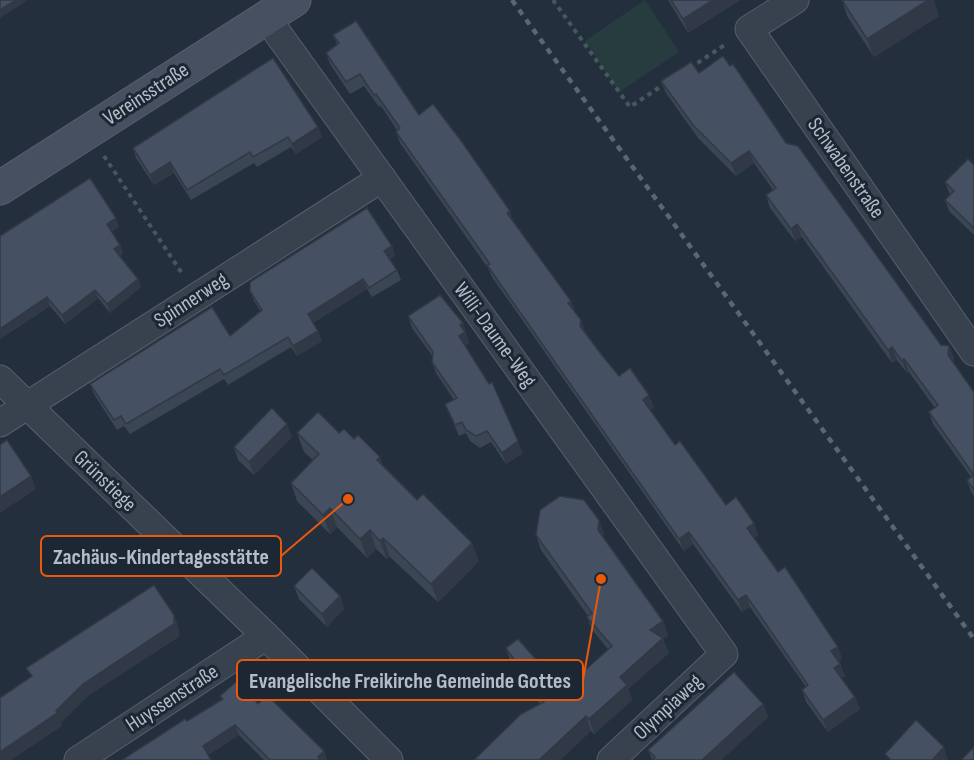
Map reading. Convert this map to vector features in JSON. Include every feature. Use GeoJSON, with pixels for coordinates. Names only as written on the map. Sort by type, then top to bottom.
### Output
{"type":"FeatureCollection","features":[{"type":"Feature","properties":{"kind":"street","name":"Vereinsstraße"},"geometry":{"type":"LineString","coordinates":[[0,188],[294,0]]}},
{"type":"Feature","properties":{"kind":"street"},"geometry":{"type":"LineString","coordinates":[[749,29],[795,0]]}},
{"type":"Feature","properties":{"kind":"street","name":"Willi-Daume-Weg"},"geometry":{"type":"LineString","coordinates":[[266,17],[724,654]]}},
{"type":"Feature","properties":{"kind":"street","name":"Schwabenstraße"},"geometry":{"type":"LineString","coordinates":[[749,29],[974,352]]}},
{"type":"Feature","properties":{"kind":"street","name":"Spinnerweg"},"geometry":{"type":"LineString","coordinates":[[0,423],[382,178]]}},
{"type":"Feature","properties":{"kind":"street","name":"Grünstiege"},"geometry":{"type":"LineString","coordinates":[[0,379],[266,636],[389,760]]}},
{"type":"Feature","properties":{"kind":"street","name":"Huyssenstraße"},"geometry":{"type":"LineString","coordinates":[[78,760],[266,636]]}},
{"type":"Feature","properties":{"kind":"street","name":"Olympiaweg"},"geometry":{"type":"LineString","coordinates":[[611,760],[724,654]]}},
{"type":"Feature","properties":{"kind":"path"},"geometry":{"type":"LineString","coordinates":[[553,0],[630,106],[669,81]]}},
{"type":"Feature","properties":{"kind":"path"},"geometry":{"type":"LineString","coordinates":[[679,74],[749,29]]}},
{"type":"Feature","properties":{"kind":"path"},"geometry":{"type":"LineString","coordinates":[[87,132],[197,295]]}},
{"type":"Feature","properties":{"kind":"green space"},"geometry":{"type":"Polygon","coordinates":[[[645,0],[679,52],[619,92],[585,41],[645,0]]]}},
{"type":"Feature","properties":{"kind":"building"},"geometry":{"type":"Polygon","coordinates":[[[0,0],[16,0],[0,10],[0,0]]]}},
{"type":"Feature","properties":{"kind":"building"},"geometry":{"type":"Polygon","coordinates":[[[671,0],[713,0],[683,19],[671,0]]]}},
{"type":"Feature","properties":{"kind":"building"},"geometry":{"type":"Polygon","coordinates":[[[842,0],[928,0],[867,39],[842,0]]]}},
{"type":"Feature","properties":{"kind":"building"},"geometry":{"type":"Polygon","coordinates":[[[356,21],[419,115],[433,104],[462,142],[510,211],[507,213],[571,301],[568,303],[581,320],[580,326],[601,354],[619,376],[630,368],[649,395],[643,400],[675,445],[680,441],[726,505],[736,497],[754,523],[747,528],[778,572],[785,567],[838,647],[831,651],[840,664],[834,668],[855,697],[823,720],[802,690],[808,685],[746,595],[738,600],[689,532],[679,539],[487,265],[490,264],[396,132],[400,128],[376,94],[374,95],[360,74],[346,82],[326,53],[339,43],[333,35],[356,21]]]}},
{"type":"Feature","properties":{"kind":"building"},"geometry":{"type":"Polygon","coordinates":[[[723,56],[730,66],[733,64],[786,143],[798,146],[941,345],[949,346],[948,355],[974,392],[974,475],[929,412],[938,405],[904,359],[902,361],[892,347],[888,350],[797,224],[791,229],[766,195],[776,188],[749,151],[731,163],[693,125],[661,81],[691,62],[699,73],[723,56]]]}},
{"type":"Feature","properties":{"kind":"building"},"geometry":{"type":"Polygon","coordinates":[[[273,58],[318,127],[292,144],[288,137],[253,157],[250,152],[187,190],[170,162],[150,175],[133,148],[273,58]]]}},
{"type":"Feature","properties":{"kind":"building"},"geometry":{"type":"Polygon","coordinates":[[[968,159],[974,165],[974,228],[945,200],[954,191],[945,182],[968,159]]]}},
{"type":"Feature","properties":{"kind":"building"},"geometry":{"type":"Polygon","coordinates":[[[90,178],[116,218],[107,224],[120,245],[114,249],[138,279],[107,304],[95,290],[62,315],[47,297],[0,329],[0,236],[90,178]]]}},
{"type":"Feature","properties":{"kind":"building"},"geometry":{"type":"Polygon","coordinates":[[[367,208],[392,246],[384,251],[397,270],[369,288],[363,279],[308,314],[318,331],[293,346],[288,337],[224,375],[220,369],[126,424],[121,416],[114,420],[90,384],[212,307],[230,336],[262,310],[250,291],[250,282],[367,208]]]}},
{"type":"Feature","properties":{"kind":"building"},"geometry":{"type":"Polygon","coordinates":[[[440,295],[463,323],[460,325],[465,332],[459,336],[489,384],[492,382],[518,441],[502,453],[487,431],[476,436],[466,430],[462,422],[455,425],[445,404],[457,398],[432,362],[433,352],[408,316],[440,295]]]}},
{"type":"Feature","properties":{"kind":"building"},"geometry":{"type":"Polygon","coordinates":[[[272,408],[287,424],[249,462],[234,447],[272,408]]]}},
{"type":"Feature","properties":{"kind":"building"},"geometry":{"type":"Polygon","coordinates":[[[318,412],[339,433],[344,429],[354,439],[358,435],[380,457],[377,460],[417,500],[423,494],[472,543],[431,584],[383,538],[380,541],[370,530],[360,539],[330,508],[323,515],[291,483],[319,454],[297,433],[318,412]]]}},
{"type":"Feature","properties":{"kind":"building"},"geometry":{"type":"Polygon","coordinates":[[[7,440],[31,476],[0,497],[0,445],[7,440]]]}},
{"type":"Feature","properties":{"kind":"building"},"geometry":{"type":"Polygon","coordinates":[[[974,475],[974,490],[967,480],[974,475]]]}},
{"type":"Feature","properties":{"kind":"building"},"geometry":{"type":"Polygon","coordinates":[[[560,496],[584,500],[599,520],[598,530],[663,621],[650,630],[663,638],[620,677],[627,685],[589,719],[586,716],[539,760],[474,760],[521,714],[544,702],[506,648],[518,639],[563,690],[612,646],[587,617],[592,613],[536,535],[540,510],[560,496]]]}},
{"type":"Feature","properties":{"kind":"building"},"geometry":{"type":"Polygon","coordinates":[[[312,568],[340,596],[322,614],[294,586],[312,568]]]}},
{"type":"Feature","properties":{"kind":"building"},"geometry":{"type":"Polygon","coordinates":[[[154,585],[174,615],[174,624],[83,684],[56,711],[57,713],[0,752],[0,698],[32,676],[26,668],[154,585]]]}},
{"type":"Feature","properties":{"kind":"building"},"geometry":{"type":"Polygon","coordinates":[[[734,672],[763,704],[702,760],[652,760],[655,757],[648,750],[734,672]]]}},
{"type":"Feature","properties":{"kind":"building"},"geometry":{"type":"Polygon","coordinates":[[[238,680],[258,704],[267,695],[324,751],[318,757],[321,760],[270,760],[235,725],[203,746],[211,760],[122,760],[185,719],[187,721],[223,699],[220,696],[238,680]]]}},
{"type":"Feature","properties":{"kind":"building"},"geometry":{"type":"Polygon","coordinates":[[[916,720],[944,747],[932,760],[891,760],[885,754],[916,720]]]}},
{"type":"Feature","properties":{"kind":"building"},"geometry":{"type":"Polygon","coordinates":[[[974,747],[974,760],[963,760],[962,759],[974,747]]]}},
{"type":"Feature","properties":{"kind":"railway"},"geometry":{"type":"LineString","coordinates":[[512,0],[974,639]]}},
{"type":"Feature","properties":{"kind":"place","name":"Zachäus-Kindertagesstätte"},"geometry":{"type":"Point","coordinates":[348,499]}},
{"type":"Feature","properties":{"kind":"place","name":"Evangelische Freikirche Gemeinde Gottes"},"geometry":{"type":"Point","coordinates":[601,579]}}]}
